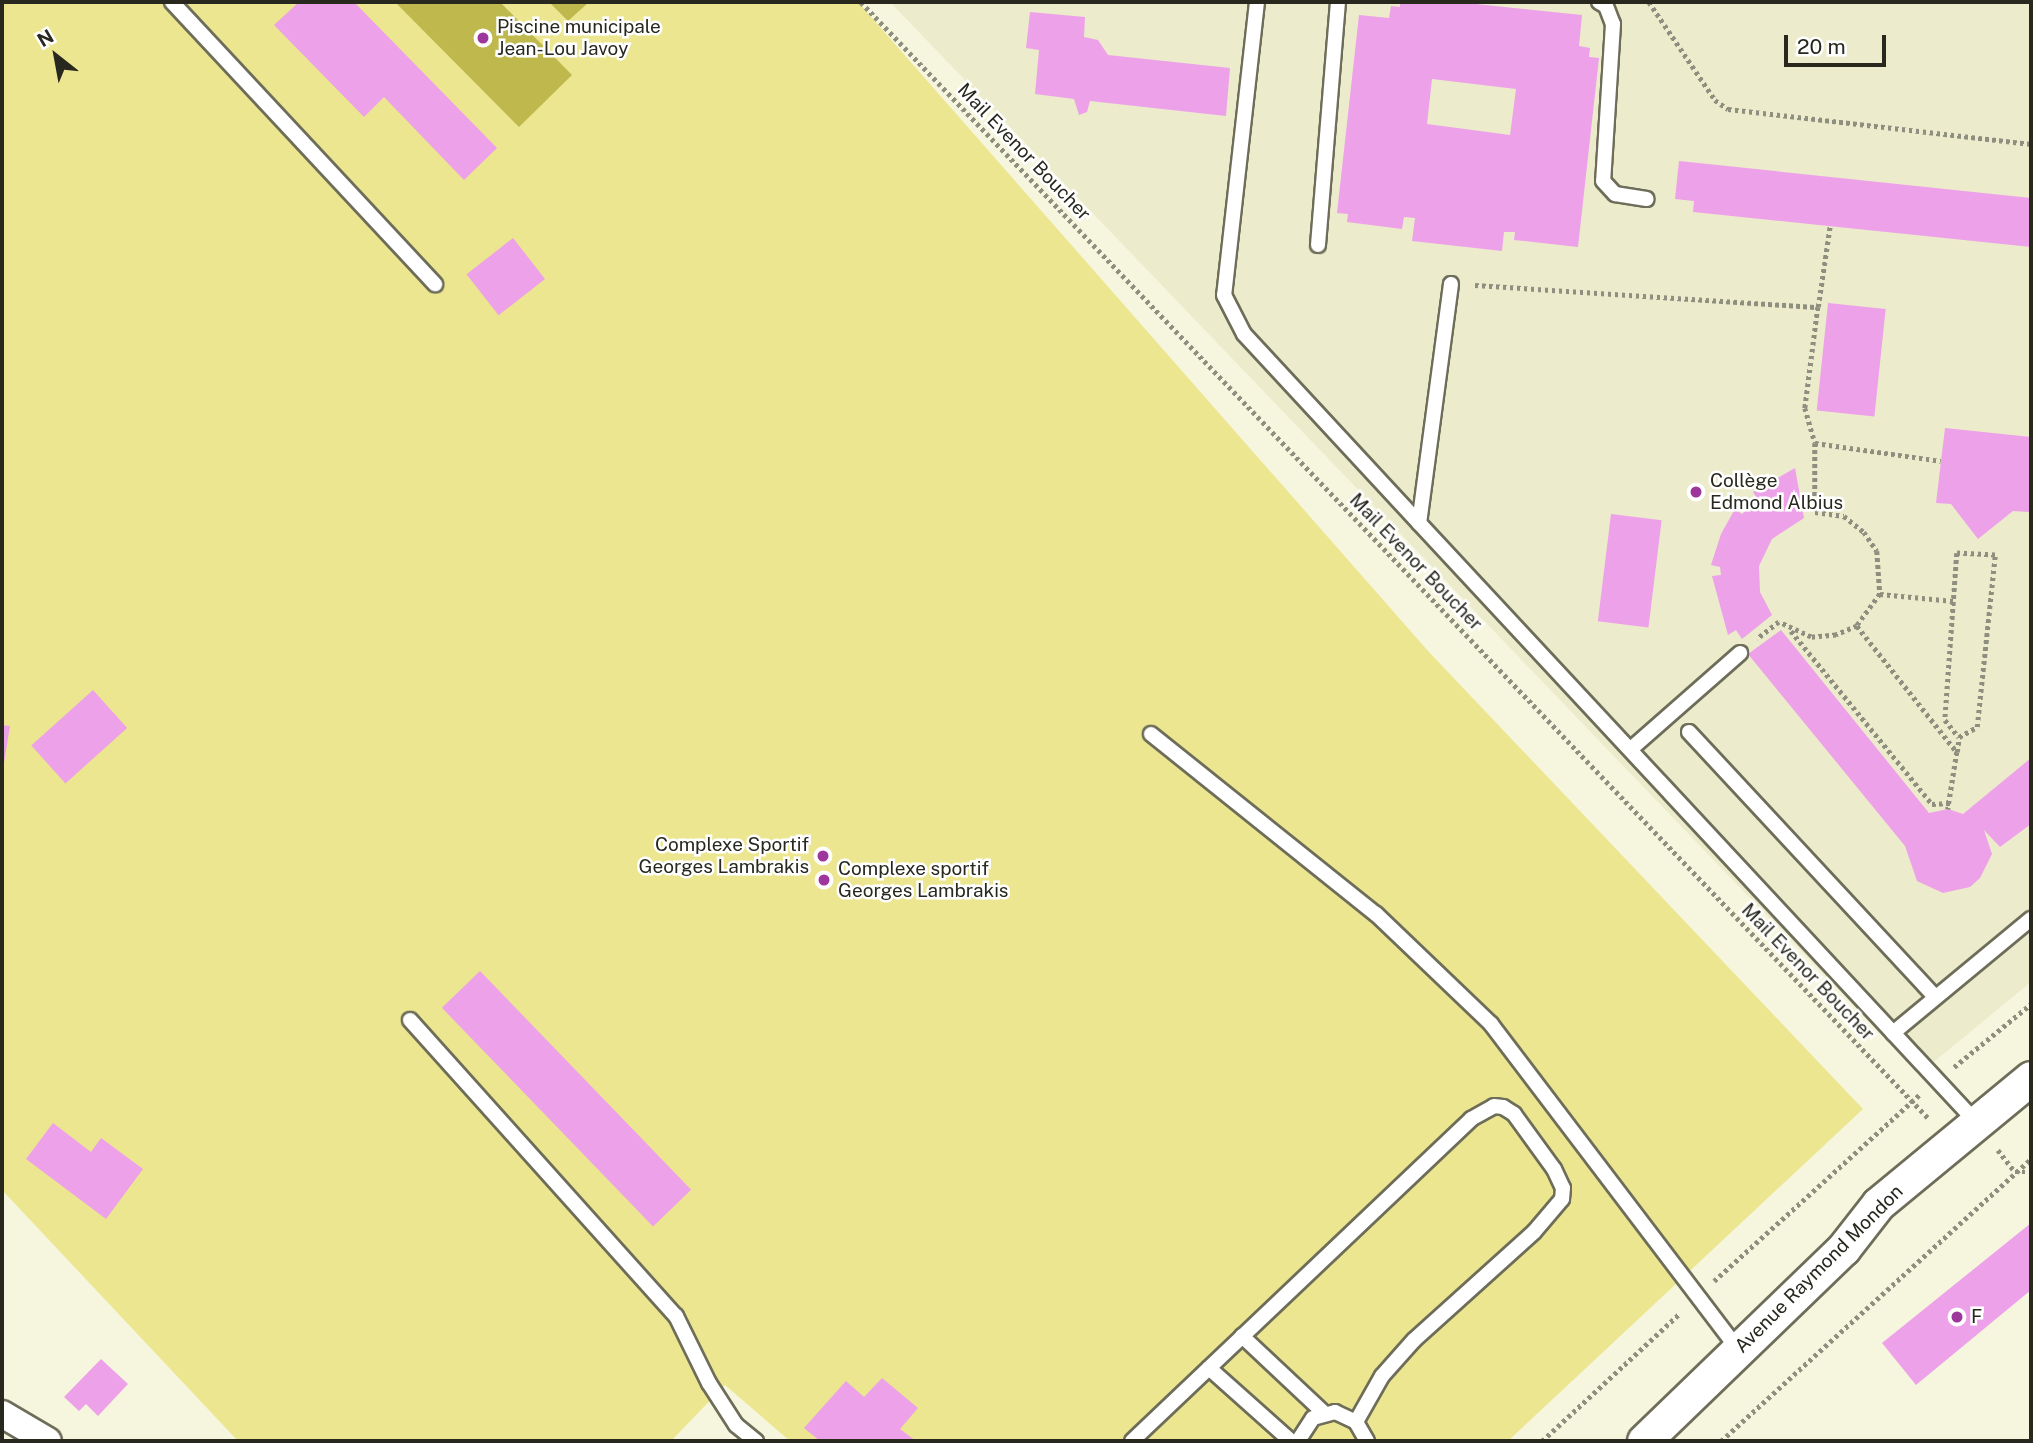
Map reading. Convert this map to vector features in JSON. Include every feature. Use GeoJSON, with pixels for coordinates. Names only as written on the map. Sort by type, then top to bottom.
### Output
{"type":"FeatureCollection","features":[{"type":"Feature","properties":{"kind":"street","name":"Avenue Raymond Mondon"},"geometry":{"type":"LineString","coordinates":[[1644,1441],[1843,1249],[1878,1205],[2031,1078]]}},
{"type":"Feature","properties":{"kind":"street"},"geometry":{"type":"LineString","coordinates":[[2,1414],[48,1441]]}},
{"type":"Feature","properties":{"kind":"lane"},"geometry":{"type":"LineString","coordinates":[[172,2],[435,284]]}},
{"type":"Feature","properties":{"kind":"lane"},"geometry":{"type":"LineString","coordinates":[[1256,2],[1224,295],[1244,334],[1632,748],[1976,1122]]}},
{"type":"Feature","properties":{"kind":"lane"},"geometry":{"type":"LineString","coordinates":[[1318,245],[1338,2]]}},
{"type":"Feature","properties":{"kind":"lane"},"geometry":{"type":"LineString","coordinates":[[1599,2],[1606,6],[1613,24],[1603,181],[1615,194],[1647,199]]}},
{"type":"Feature","properties":{"kind":"lane"},"geometry":{"type":"LineString","coordinates":[[1419,523],[1451,284]]}},
{"type":"Feature","properties":{"kind":"lane"},"geometry":{"type":"LineString","coordinates":[[1632,748],[1740,653]]}},
{"type":"Feature","properties":{"kind":"lane"},"geometry":{"type":"LineString","coordinates":[[1689,732],[1933,995]]}},
{"type":"Feature","properties":{"kind":"lane"},"geometry":{"type":"LineString","coordinates":[[1151,734],[1377,914],[1491,1024],[1739,1351]]}},
{"type":"Feature","properties":{"kind":"lane"},"geometry":{"type":"LineString","coordinates":[[1893,1033],[1933,995],[2031,919]]}},
{"type":"Feature","properties":{"kind":"lane"},"geometry":{"type":"LineString","coordinates":[[410,1020],[676,1316],[709,1383],[736,1425],[756,1441]]}},
{"type":"Feature","properties":{"kind":"lane"},"geometry":{"type":"LineString","coordinates":[[1132,1441],[1471,1119],[1494,1106],[1514,1114],[1554,1169],[1563,1188],[1562,1199],[1534,1232],[1414,1340],[1382,1376],[1356,1422]]}},
{"type":"Feature","properties":{"kind":"lane"},"geometry":{"type":"LineString","coordinates":[[1242,1336],[1324,1413],[1347,1415],[1356,1422],[1367,1441]]}},
{"type":"Feature","properties":{"kind":"lane"},"geometry":{"type":"LineString","coordinates":[[1209,1368],[1291,1441]]}},
{"type":"Feature","properties":{"kind":"lane"},"geometry":{"type":"LineString","coordinates":[[1298,1441],[1305,1426],[1324,1413]]}},
{"type":"Feature","properties":{"kind":"path","name":"Mail Evenor Boucher"},"geometry":{"type":"LineString","coordinates":[[861,2],[1912,1101],[1950,1144]]}},
{"type":"Feature","properties":{"kind":"path"},"geometry":{"type":"LineString","coordinates":[[1649,2],[1715,100],[1728,109],[2031,144]]}},
{"type":"Feature","properties":{"kind":"path"},"geometry":{"type":"LineString","coordinates":[[1740,653],[1779,622],[1811,637],[1857,626],[1880,594],[1877,551],[1864,532],[1843,516],[1815,512],[1815,443],[1805,408],[1830,226]]}},
{"type":"Feature","properties":{"kind":"path"},"geometry":{"type":"LineString","coordinates":[[1451,284],[1818,307]]}},
{"type":"Feature","properties":{"kind":"path"},"geometry":{"type":"LineString","coordinates":[[1815,443],[1941,461]]}},
{"type":"Feature","properties":{"kind":"path"},"geometry":{"type":"LineString","coordinates":[[1790,629],[1932,804],[1949,806],[1959,737],[1945,720],[1957,553],[1995,555],[1977,727],[1959,737]]}},
{"type":"Feature","properties":{"kind":"path"},"geometry":{"type":"LineString","coordinates":[[1880,594],[1954,601]]}},
{"type":"Feature","properties":{"kind":"path"},"geometry":{"type":"LineString","coordinates":[[1857,626],[1957,752]]}},
{"type":"Feature","properties":{"kind":"path"},"geometry":{"type":"LineString","coordinates":[[1542,1441],[1912,1101],[2031,1004]]}},
{"type":"Feature","properties":{"kind":"path"},"geometry":{"type":"LineString","coordinates":[[1976,1122],[2015,1172]]}},
{"type":"Feature","properties":{"kind":"path"},"geometry":{"type":"LineString","coordinates":[[1721,1441],[2031,1159]]}},
{"type":"Feature","properties":{"kind":"path"},"geometry":{"type":"LineString","coordinates":[[2015,1172],[2031,1172]]}},
{"type":"Feature","properties":{"kind":"shaded area","name":"Complexe sportif Georges Lambrakis"},"geometry":{"type":"Polygon","coordinates":[[[2,2],[858,2],[1428,651],[1863,1109],[1508,1441],[790,1441],[725,1385],[671,1441],[238,1441],[2,1190],[2,2]]]}},
{"type":"Feature","properties":{"kind":"shaded area","name":"Piscine municipale Jean-Lou Javoy"},"geometry":{"type":"Polygon","coordinates":[[[395,2],[500,2],[572,75],[519,127],[395,2]]]}},
{"type":"Feature","properties":{"kind":"shaded area"},"geometry":{"type":"Polygon","coordinates":[[[549,2],[589,2],[568,21],[549,2]]]}},
{"type":"Feature","properties":{"kind":"shaded area","name":"Collège Edmond Albius"},"geometry":{"type":"Polygon","coordinates":[[[890,2],[2031,2],[2031,982],[1919,1074],[890,2]]]}},
{"type":"Feature","properties":{"kind":"building"},"geometry":{"type":"Polygon","coordinates":[[[299,2],[354,2],[497,148],[464,180],[384,97],[364,117],[274,25],[299,2]]]}},
{"type":"Feature","properties":{"kind":"building"},"geometry":{"type":"Polygon","coordinates":[[[1400,2],[1457,2],[1582,15],[1579,46],[1590,48],[1589,57],[1599,58],[1578,247],[1514,240],[1515,232],[1504,232],[1502,251],[1412,241],[1415,218],[1404,217],[1402,229],[1347,222],[1348,214],[1337,213],[1359,15],[1389,18],[1391,6],[1400,7],[1400,2]],[[1432,79],[1427,124],[1510,135],[1516,89],[1432,79]]]}},
{"type":"Feature","properties":{"kind":"building"},"geometry":{"type":"Polygon","coordinates":[[[1030,12],[1085,17],[1084,37],[1098,40],[1108,55],[1230,68],[1226,116],[1090,101],[1087,112],[1079,115],[1074,99],[1035,94],[1039,50],[1026,48],[1030,12]]]}},
{"type":"Feature","properties":{"kind":"building"},"geometry":{"type":"Polygon","coordinates":[[[1679,161],[2031,198],[2031,247],[1693,212],[1694,201],[1675,199],[1679,161]]]}},
{"type":"Feature","properties":{"kind":"building"},"geometry":{"type":"Polygon","coordinates":[[[513,238],[545,279],[499,315],[467,274],[513,238]]]}},
{"type":"Feature","properties":{"kind":"building"},"geometry":{"type":"Polygon","coordinates":[[[1828,303],[1886,309],[1874,416],[1817,410],[1828,303]]]}},
{"type":"Feature","properties":{"kind":"building"},"geometry":{"type":"Polygon","coordinates":[[[1945,428],[2031,437],[2029,512],[2013,511],[1978,539],[1951,504],[1936,503],[1945,428]]]}},
{"type":"Feature","properties":{"kind":"building"},"geometry":{"type":"Polygon","coordinates":[[[1795,468],[1804,518],[1772,539],[1759,566],[1760,592],[1772,615],[1742,639],[1736,630],[1728,635],[1712,576],[1721,575],[1720,567],[1711,565],[1721,534],[1735,509],[1742,514],[1758,500],[1753,492],[1795,468]]]}},
{"type":"Feature","properties":{"kind":"building"},"geometry":{"type":"Polygon","coordinates":[[[1611,514],[1662,520],[1648,627],[1598,621],[1611,514]]]}},
{"type":"Feature","properties":{"kind":"building"},"geometry":{"type":"Polygon","coordinates":[[[1781,630],[1929,813],[1948,809],[1963,814],[2031,758],[2031,824],[2000,847],[1984,830],[1992,854],[1980,878],[1970,887],[1943,893],[1917,881],[1905,846],[1748,654],[1781,630]]]}},
{"type":"Feature","properties":{"kind":"building"},"geometry":{"type":"Polygon","coordinates":[[[93,690],[127,728],[65,783],[31,746],[93,690]]]}},
{"type":"Feature","properties":{"kind":"building"},"geometry":{"type":"Polygon","coordinates":[[[2,725],[10,726],[3,769],[2,769],[2,725]]]}},
{"type":"Feature","properties":{"kind":"building"},"geometry":{"type":"Polygon","coordinates":[[[480,971],[691,1190],[653,1226],[442,1008],[480,971]]]}},
{"type":"Feature","properties":{"kind":"building"},"geometry":{"type":"Polygon","coordinates":[[[53,1123],[91,1152],[101,1138],[143,1169],[106,1219],[26,1159],[53,1123]]]}},
{"type":"Feature","properties":{"kind":"building","name":"F"},"geometry":{"type":"Polygon","coordinates":[[[2031,1223],[2031,1290],[1916,1385],[1882,1343],[2031,1223]]]}},
{"type":"Feature","properties":{"kind":"building"},"geometry":{"type":"Polygon","coordinates":[[[101,1359],[128,1384],[98,1416],[86,1404],[79,1411],[64,1397],[101,1359]]]}},
{"type":"Feature","properties":{"kind":"building"},"geometry":{"type":"Polygon","coordinates":[[[882,1378],[918,1408],[900,1429],[916,1441],[820,1441],[804,1428],[846,1381],[864,1397],[882,1378]]]}},
{"type":"Feature","properties":{"kind":"place","name":"Piscine municipale Jean-Lou Javoy"},"geometry":{"type":"Point","coordinates":[483,38]}},
{"type":"Feature","properties":{"kind":"place","name":"Collège Edmond Albius"},"geometry":{"type":"Point","coordinates":[1696,492]}},
{"type":"Feature","properties":{"kind":"place","name":"Complexe Sportif Georges Lambrakis"},"geometry":{"type":"Point","coordinates":[823,856]}},
{"type":"Feature","properties":{"kind":"place","name":"Complexe sportif Georges Lambrakis"},"geometry":{"type":"Point","coordinates":[824,880]}},
{"type":"Feature","properties":{"kind":"place","name":"F"},"geometry":{"type":"Point","coordinates":[1957,1317]}}]}
